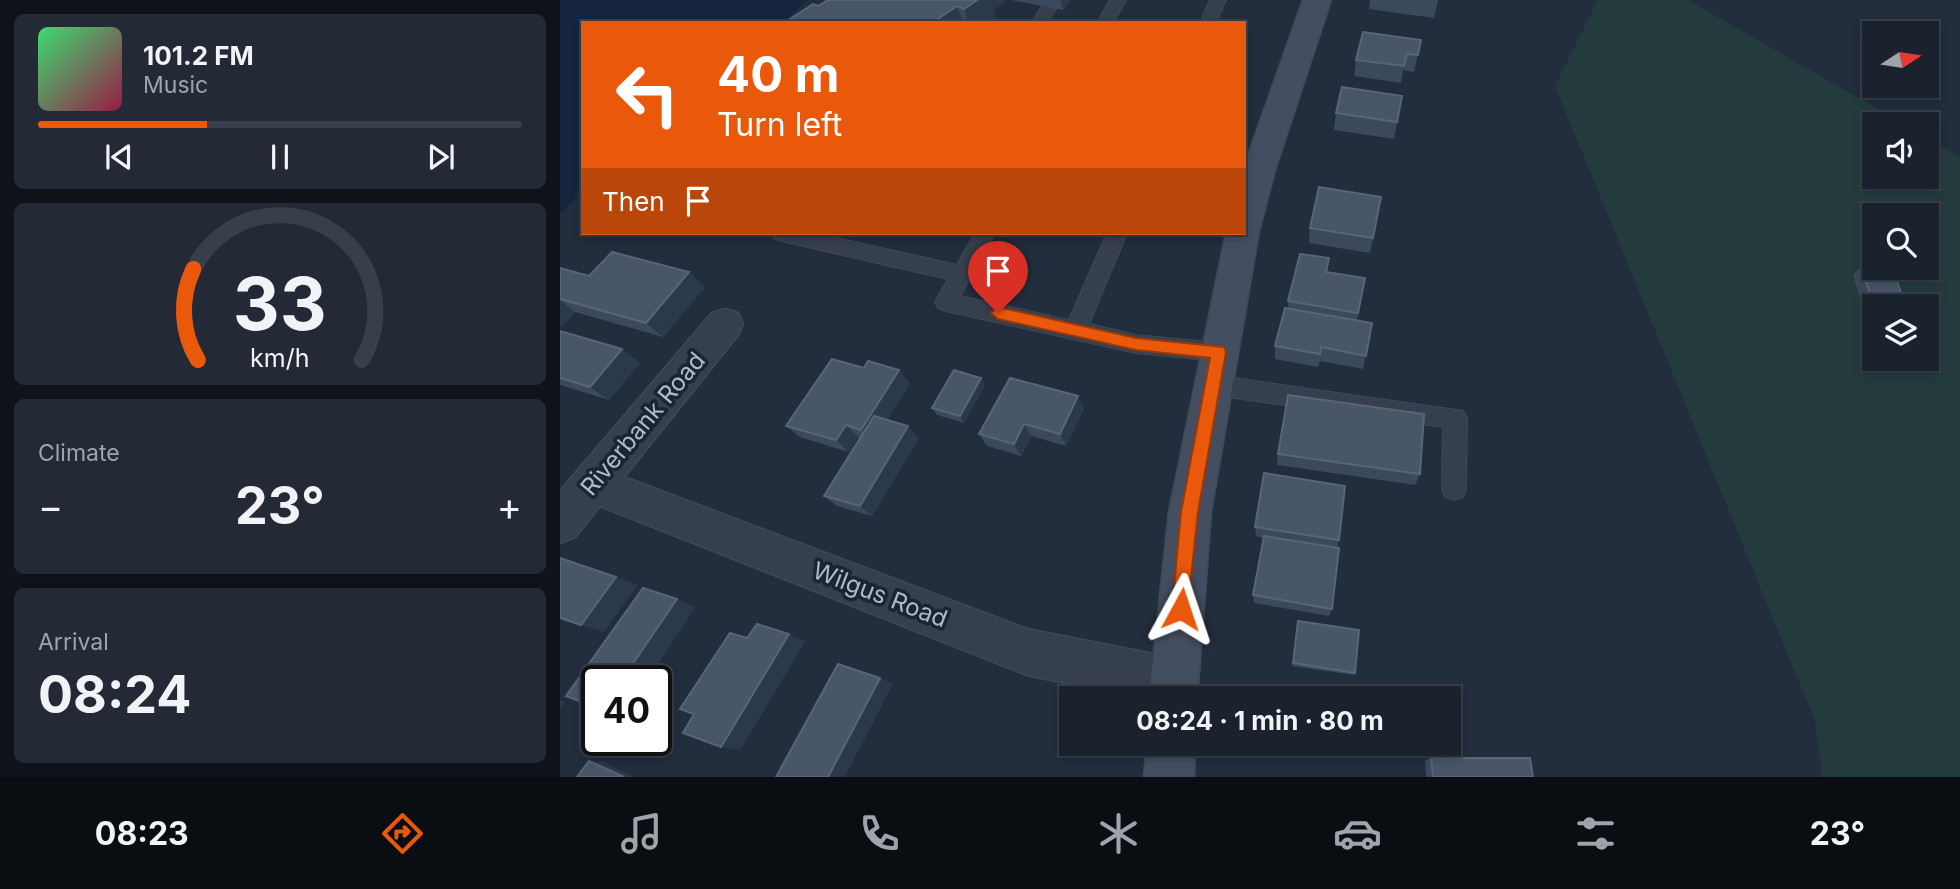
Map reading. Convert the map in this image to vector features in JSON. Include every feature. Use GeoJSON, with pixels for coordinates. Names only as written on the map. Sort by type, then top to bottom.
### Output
{"type":"FeatureCollection","features":[{"type":"Feature","properties":{"kind":"street"},"geometry":{"type":"LineString","coordinates":[[1246,218],[1252,192],[1299,61],[1317,0]]}},
{"type":"Feature","properties":{"kind":"street"},"geometry":{"type":"LineString","coordinates":[[1174,686],[1189,512],[1243,235]]}},
{"type":"Feature","properties":{"kind":"street","name":"Riverbank Road"},"geometry":{"type":"LineString","coordinates":[[560,523],[725,324]]}},
{"type":"Feature","properties":{"kind":"street","name":"Wilgus Road"},"geometry":{"type":"LineString","coordinates":[[593,484],[1027,652],[1159,686]]}},
{"type":"Feature","properties":{"kind":"street"},"geometry":{"type":"LineString","coordinates":[[1169,777],[1170,756]]}},
{"type":"Feature","properties":{"kind":"lane"},"geometry":{"type":"LineString","coordinates":[[1040,21],[1054,0]]}},
{"type":"Feature","properties":{"kind":"lane"},"geometry":{"type":"LineString","coordinates":[[1106,21],[1118,0]]}},
{"type":"Feature","properties":{"kind":"lane"},"geometry":{"type":"LineString","coordinates":[[1209,21],[1218,0]]}},
{"type":"Feature","properties":{"kind":"lane"},"geometry":{"type":"LineString","coordinates":[[790,235],[962,274]]}},
{"type":"Feature","properties":{"kind":"lane"},"geometry":{"type":"LineString","coordinates":[[984,235],[946,302],[1136,344],[1216,368],[1455,418],[1454,489]]}},
{"type":"Feature","properties":{"kind":"lane"},"geometry":{"type":"LineString","coordinates":[[1075,331],[1117,235]]}},
{"type":"Feature","properties":{"kind":"green space"},"geometry":{"type":"Polygon","coordinates":[[[1598,0],[1688,0],[1883,112],[1862,112],[1862,189],[1939,189],[1939,145],[1960,157],[1960,777],[1822,777],[1815,721],[1555,86],[1598,0]]]}},
{"type":"Feature","properties":{"kind":"water"},"geometry":{"type":"Polygon","coordinates":[[[560,0],[807,0],[784,21],[581,21],[581,185],[574,200],[560,213],[560,0]]]}},
{"type":"Feature","properties":{"kind":"building"},"geometry":{"type":"Polygon","coordinates":[[[828,0],[977,0],[964,9],[957,6],[935,21],[787,21],[813,4],[818,6],[828,0]]]}},
{"type":"Feature","properties":{"kind":"building"},"geometry":{"type":"Polygon","coordinates":[[[1363,32],[1421,40],[1418,55],[1407,54],[1404,66],[1356,60],[1363,32]]]}},
{"type":"Feature","properties":{"kind":"building"},"geometry":{"type":"Polygon","coordinates":[[[1342,87],[1402,96],[1397,122],[1336,113],[1342,87]]]}},
{"type":"Feature","properties":{"kind":"building"},"geometry":{"type":"Polygon","coordinates":[[[1319,187],[1381,197],[1373,238],[1310,228],[1319,187]]]}},
{"type":"Feature","properties":{"kind":"building"},"geometry":{"type":"Polygon","coordinates":[[[612,252],[689,272],[646,323],[560,299],[560,268],[589,276],[612,252]]]}},
{"type":"Feature","properties":{"kind":"building"},"geometry":{"type":"Polygon","coordinates":[[[1300,254],[1329,258],[1326,272],[1365,278],[1358,313],[1288,301],[1300,254]]]}},
{"type":"Feature","properties":{"kind":"building"},"geometry":{"type":"Polygon","coordinates":[[[1865,280],[1896,280],[1901,294],[1870,294],[1865,280]]]}},
{"type":"Feature","properties":{"kind":"building"},"geometry":{"type":"Polygon","coordinates":[[[1285,308],[1372,323],[1366,356],[1321,347],[1320,354],[1275,346],[1285,308]]]}},
{"type":"Feature","properties":{"kind":"building"},"geometry":{"type":"Polygon","coordinates":[[[560,331],[622,349],[590,387],[560,378],[560,331]]]}},
{"type":"Feature","properties":{"kind":"building"},"geometry":{"type":"Polygon","coordinates":[[[832,359],[864,368],[868,361],[899,370],[861,430],[846,425],[836,440],[786,426],[832,359]]]}},
{"type":"Feature","properties":{"kind":"building"},"geometry":{"type":"Polygon","coordinates":[[[954,370],[981,378],[960,416],[932,408],[954,370]]]}},
{"type":"Feature","properties":{"kind":"building"},"geometry":{"type":"Polygon","coordinates":[[[1010,378],[1078,396],[1060,434],[1024,424],[1014,444],[979,434],[1010,378]]]}},
{"type":"Feature","properties":{"kind":"building"},"geometry":{"type":"Polygon","coordinates":[[[1288,395],[1424,414],[1420,474],[1278,454],[1288,395]]]}},
{"type":"Feature","properties":{"kind":"building"},"geometry":{"type":"Polygon","coordinates":[[[874,416],[908,426],[860,506],[824,496],[874,416]]]}},
{"type":"Feature","properties":{"kind":"building"},"geometry":{"type":"Polygon","coordinates":[[[1264,473],[1345,486],[1339,540],[1255,527],[1264,473]]]}},
{"type":"Feature","properties":{"kind":"building"},"geometry":{"type":"Polygon","coordinates":[[[1264,536],[1339,548],[1332,609],[1253,595],[1264,536]]]}},
{"type":"Feature","properties":{"kind":"building"},"geometry":{"type":"Polygon","coordinates":[[[560,558],[616,577],[581,625],[560,618],[560,558]]]}},
{"type":"Feature","properties":{"kind":"building"},"geometry":{"type":"Polygon","coordinates":[[[643,588],[677,599],[632,665],[588,665],[643,588]]]}},
{"type":"Feature","properties":{"kind":"building"},"geometry":{"type":"Polygon","coordinates":[[[1298,621],[1359,630],[1355,673],[1293,663],[1298,621]]]}},
{"type":"Feature","properties":{"kind":"building"},"geometry":{"type":"Polygon","coordinates":[[[757,624],[789,634],[721,747],[683,733],[694,714],[680,709],[730,633],[747,638],[757,624]]]}},
{"type":"Feature","properties":{"kind":"building"},"geometry":{"type":"Polygon","coordinates":[[[838,664],[880,678],[828,777],[776,777],[838,664]]]}},
{"type":"Feature","properties":{"kind":"building"},"geometry":{"type":"Polygon","coordinates":[[[581,675],[581,702],[566,696],[581,675]]]}},
{"type":"Feature","properties":{"kind":"building"},"geometry":{"type":"Polygon","coordinates":[[[1431,758],[1530,758],[1533,777],[1433,777],[1431,758]]]}},
{"type":"Feature","properties":{"kind":"building"},"geometry":{"type":"Polygon","coordinates":[[[589,761],[624,777],[577,777],[589,761]]]}},
{"type":"Feature","properties":{"kind":"route"},"geometry":{"type":"LineString","coordinates":[[998,313],[1136,344],[1218,352],[1189,512],[1181,609]]}}]}
